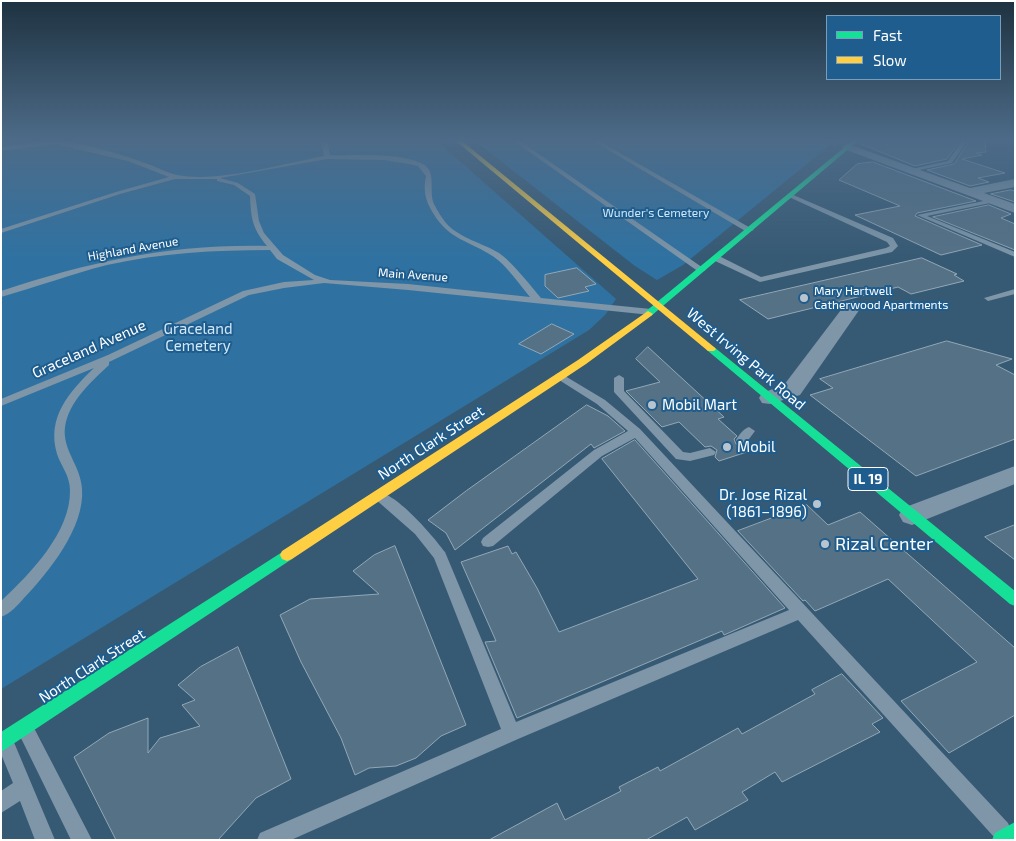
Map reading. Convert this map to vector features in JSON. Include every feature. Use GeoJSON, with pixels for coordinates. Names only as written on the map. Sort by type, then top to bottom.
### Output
{"type":"FeatureCollection","features":[{"type":"Feature","properties":{"kind":"main road","name":"West Irving Park Road"},"geometry":{"type":"LineString","coordinates":[[505,180],[659,310],[770,398],[1015,600]]}},
{"type":"Feature","properties":{"kind":"main road","name":"North Clark Street"},"geometry":{"type":"LineString","coordinates":[[3,742],[659,310],[702,270],[809,180]]}},
{"type":"Feature","properties":{"kind":"street"},"geometry":{"type":"LineString","coordinates":[[938,180],[1015,209]]}},
{"type":"Feature","properties":{"kind":"street"},"geometry":{"type":"LineString","coordinates":[[970,192],[1015,183]]}},
{"type":"Feature","properties":{"kind":"street"},"geometry":{"type":"LineString","coordinates":[[770,398],[792,390],[853,306]]}},
{"type":"Feature","properties":{"kind":"street"},"geometry":{"type":"LineString","coordinates":[[912,515],[1015,474]]}},
{"type":"Feature","properties":{"kind":"lane"},"geometry":{"type":"LineString","coordinates":[[1,231],[118,192],[166,180]]}},
{"type":"Feature","properties":{"kind":"lane","name":"Main Avenue"},"geometry":{"type":"LineString","coordinates":[[219,180],[236,184],[253,195],[255,221],[261,234],[280,256],[294,267],[312,277],[330,282],[408,287],[659,310]]}},
{"type":"Feature","properties":{"kind":"lane"},"geometry":{"type":"LineString","coordinates":[[428,180],[427,187],[430,203],[444,225],[453,232],[498,256],[537,299]]}},
{"type":"Feature","properties":{"kind":"lane"},"geometry":{"type":"LineString","coordinates":[[573,180],[702,270]]}},
{"type":"Feature","properties":{"kind":"lane"},"geometry":{"type":"LineString","coordinates":[[664,180],[750,230]]}},
{"type":"Feature","properties":{"kind":"lane"},"geometry":{"type":"LineString","coordinates":[[716,258],[760,280],[888,250],[894,246],[890,240],[791,196]]}},
{"type":"Feature","properties":{"kind":"lane"},"geometry":{"type":"LineString","coordinates":[[993,200],[920,215],[1015,255]]}},
{"type":"Feature","properties":{"kind":"lane","name":"Highland Avenue"},"geometry":{"type":"LineString","coordinates":[[1,294],[74,272],[142,256],[218,248],[273,248]]}},
{"type":"Feature","properties":{"kind":"lane","name":"Graceland Avenue"},"geometry":{"type":"LineString","coordinates":[[1,403],[112,357],[246,293],[284,284],[330,282]]}},
{"type":"Feature","properties":{"kind":"lane"},"geometry":{"type":"LineString","coordinates":[[988,298],[1015,291]]}},
{"type":"Feature","properties":{"kind":"lane"},"geometry":{"type":"LineString","coordinates":[[1,611],[48,562],[68,526],[77,494],[73,472],[58,437],[59,422],[67,404],[84,382],[112,357]]}},
{"type":"Feature","properties":{"kind":"lane"},"geometry":{"type":"LineString","coordinates":[[560,376],[601,402],[636,432],[1008,836]]}},
{"type":"Feature","properties":{"kind":"lane"},"geometry":{"type":"LineString","coordinates":[[620,378],[619,392],[680,456],[690,458],[710,452]]}},
{"type":"Feature","properties":{"kind":"lane"},"geometry":{"type":"LineString","coordinates":[[488,542],[598,453],[636,432]]}},
{"type":"Feature","properties":{"kind":"lane"},"geometry":{"type":"LineString","coordinates":[[379,495],[417,525],[429,538],[440,556],[512,733]]}},
{"type":"Feature","properties":{"kind":"lane"},"geometry":{"type":"LineString","coordinates":[[267,840],[512,733],[800,612]]}},
{"type":"Feature","properties":{"kind":"lane"},"geometry":{"type":"LineString","coordinates":[[25,728],[82,840]]}},
{"type":"Feature","properties":{"kind":"lane"},"geometry":{"type":"LineString","coordinates":[[3,742],[24,787],[45,840]]}},
{"type":"Feature","properties":{"kind":"lane"},"geometry":{"type":"LineString","coordinates":[[1,803],[24,787]]}},
{"type":"Feature","properties":{"kind":"green space","name":"Graceland Cemetery"},"geometry":{"type":"Polygon","coordinates":[[[1,180],[481,180],[616,299],[605,315],[589,330],[1,689],[1,180]]]}},
{"type":"Feature","properties":{"kind":"green space","name":"Wunder's Cemetery"},"geometry":{"type":"Polygon","coordinates":[[[525,180],[787,180],[683,265],[657,280],[635,266],[525,180]]]}},
{"type":"Feature","properties":{"kind":"building"},"geometry":{"type":"Polygon","coordinates":[[[840,180],[921,180],[976,201],[917,213],[915,216],[982,245],[941,255],[855,215],[900,206],[840,180]]]}},
{"type":"Feature","properties":{"kind":"building"},"geometry":{"type":"Polygon","coordinates":[[[955,180],[984,180],[989,182],[970,186],[955,180]]]}},
{"type":"Feature","properties":{"kind":"building"},"geometry":{"type":"Polygon","coordinates":[[[1015,191],[1015,202],[991,194],[1015,191]]]}},
{"type":"Feature","properties":{"kind":"building"},"geometry":{"type":"Polygon","coordinates":[[[989,205],[1011,214],[1001,218],[1015,224],[1015,250],[933,217],[989,205]]]}},
{"type":"Feature","properties":{"kind":"building"},"geometry":{"type":"Polygon","coordinates":[[[922,258],[957,274],[954,275],[964,281],[911,294],[898,287],[768,319],[740,300],[922,258]]]}},
{"type":"Feature","properties":{"kind":"building"},"geometry":{"type":"Polygon","coordinates":[[[577,268],[596,284],[585,287],[589,291],[558,298],[545,286],[545,275],[577,268]]]}},
{"type":"Feature","properties":{"kind":"building"},"geometry":{"type":"Polygon","coordinates":[[[552,324],[574,334],[541,354],[519,344],[552,324]]]}},
{"type":"Feature","properties":{"kind":"building"},"geometry":{"type":"Polygon","coordinates":[[[947,341],[1012,359],[996,365],[1015,375],[1015,439],[916,476],[810,395],[833,388],[820,379],[947,341]]]}},
{"type":"Feature","properties":{"kind":"building"},"geometry":{"type":"Polygon","coordinates":[[[648,347],[724,417],[718,419],[737,436],[734,439],[736,444],[747,445],[753,450],[719,461],[715,457],[717,450],[711,446],[705,447],[679,422],[662,427],[626,391],[660,382],[636,359],[648,347]]]}},
{"type":"Feature","properties":{"kind":"building"},"geometry":{"type":"Polygon","coordinates":[[[587,405],[608,416],[625,431],[594,448],[591,444],[455,550],[446,533],[428,520],[466,491],[587,405]]]}},
{"type":"Feature","properties":{"kind":"building"},"geometry":{"type":"Polygon","coordinates":[[[635,440],[785,608],[724,635],[722,631],[517,718],[485,642],[496,641],[461,562],[508,546],[512,554],[516,552],[559,632],[698,579],[602,459],[635,440]]]}},
{"type":"Feature","properties":{"kind":"building"},"geometry":{"type":"Polygon","coordinates":[[[807,505],[828,525],[860,512],[1015,648],[1015,715],[949,753],[901,701],[977,662],[888,579],[815,611],[805,600],[803,601],[738,531],[807,505]]]}},
{"type":"Feature","properties":{"kind":"building"},"geometry":{"type":"Polygon","coordinates":[[[1015,525],[1015,560],[985,537],[1015,525]]]}},
{"type":"Feature","properties":{"kind":"building"},"geometry":{"type":"Polygon","coordinates":[[[395,546],[466,725],[441,736],[416,758],[396,766],[369,768],[355,775],[341,738],[301,662],[280,615],[310,599],[379,594],[353,571],[374,555],[395,546]]]}},
{"type":"Feature","properties":{"kind":"building"},"geometry":{"type":"Polygon","coordinates":[[[238,647],[291,779],[256,798],[218,840],[116,840],[74,757],[109,733],[148,718],[148,753],[160,738],[200,726],[182,705],[195,700],[178,685],[200,667],[238,647]]]}},
{"type":"Feature","properties":{"kind":"building"},"geometry":{"type":"Polygon","coordinates":[[[842,674],[883,718],[872,724],[880,732],[782,782],[775,772],[742,792],[748,800],[695,830],[687,817],[646,840],[489,840],[557,803],[565,820],[621,791],[619,787],[658,767],[660,771],[738,728],[742,734],[815,694],[812,690],[842,674]]]}},
{"type":"Feature","properties":{"kind":"traffic: fast"},"geometry":{"type":"LineString","coordinates":[[648,314],[809,180]]}},
{"type":"Feature","properties":{"kind":"traffic: fast"},"geometry":{"type":"LineString","coordinates":[[711,349],[1015,600]]}},
{"type":"Feature","properties":{"kind":"traffic: fast"},"geometry":{"type":"LineString","coordinates":[[1,743],[287,555]]}},
{"type":"Feature","properties":{"kind":"traffic: fast"},"geometry":{"type":"LineString","coordinates":[[1002,840],[1015,832]]}},
{"type":"Feature","properties":{"kind":"traffic: slow"},"geometry":{"type":"LineString","coordinates":[[506,180],[711,349]]}},
{"type":"Feature","properties":{"kind":"traffic: slow"},"geometry":{"type":"LineString","coordinates":[[287,555],[582,362],[648,314]]}},
{"type":"Feature","properties":{"kind":"place","name":"Mary Hartwell Catherwood Apartments"},"geometry":{"type":"Point","coordinates":[804,298]}},
{"type":"Feature","properties":{"kind":"place","name":"Mobil Mart"},"geometry":{"type":"Point","coordinates":[652,405]}},
{"type":"Feature","properties":{"kind":"place","name":"Mobil"},"geometry":{"type":"Point","coordinates":[727,447]}},
{"type":"Feature","properties":{"kind":"place","name":"Dr. Jose Rizal (1861–1896)"},"geometry":{"type":"Point","coordinates":[817,504]}},
{"type":"Feature","properties":{"kind":"place","name":"Rizal Center"},"geometry":{"type":"Point","coordinates":[825,544]}}]}
